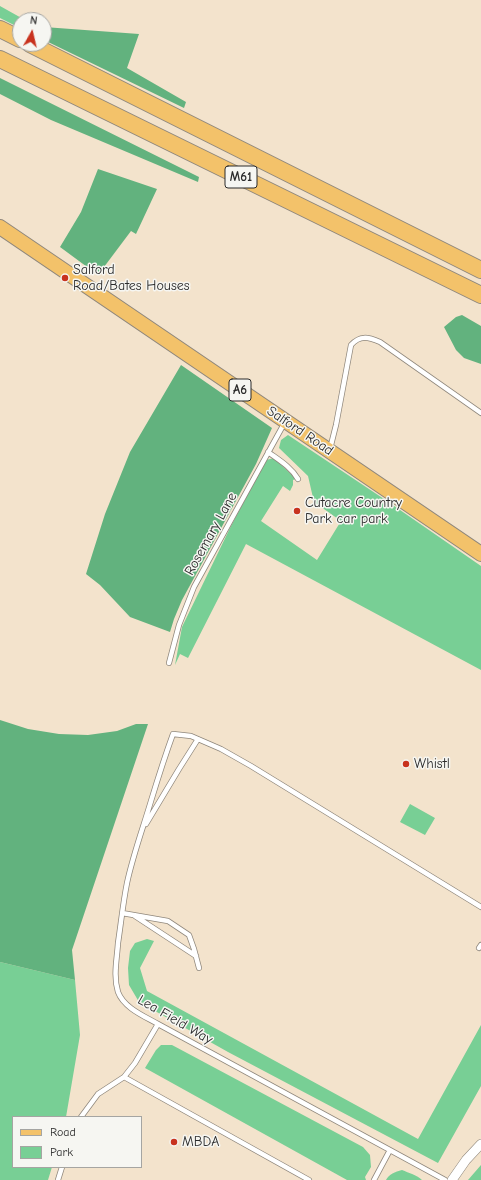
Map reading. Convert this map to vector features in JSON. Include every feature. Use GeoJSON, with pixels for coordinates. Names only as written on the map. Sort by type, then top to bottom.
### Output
{"type":"FeatureCollection","features":[{"type":"Feature","properties":{"kind":"highway"},"geometry":{"type":"LineString","coordinates":[[0,29],[12,35]]}},
{"type":"Feature","properties":{"kind":"highway","name":"M61"},"geometry":{"type":"LineString","coordinates":[[46,52],[477,268]]}},
{"type":"Feature","properties":{"kind":"highway","name":"M61"},"geometry":{"type":"LineString","coordinates":[[0,59],[481,295]]}},
{"type":"Feature","properties":{"kind":"highway","name":"M61"},"geometry":{"type":"LineString","coordinates":[[364,238],[481,305]]}},
{"type":"Feature","properties":{"kind":"main road","name":"Salford Road"},"geometry":{"type":"LineString","coordinates":[[0,227],[481,554]]}},
{"type":"Feature","properties":{"kind":"street"},"geometry":{"type":"LineString","coordinates":[[452,1180],[466,1160],[481,1144]]}},
{"type":"Feature","properties":{"kind":"lane"},"geometry":{"type":"LineString","coordinates":[[330,451],[351,346],[360,338],[372,339],[380,342],[481,413]]}},
{"type":"Feature","properties":{"kind":"lane","name":"Rosemary Lane"},"geometry":{"type":"LineString","coordinates":[[169,663],[179,625],[194,587],[286,421]]}},
{"type":"Feature","properties":{"kind":"lane"},"geometry":{"type":"LineString","coordinates":[[268,452],[295,473],[298,478]]}},
{"type":"Feature","properties":{"kind":"lane","name":"Lea Field Way"},"geometry":{"type":"LineString","coordinates":[[198,739],[191,736],[174,734],[167,750],[127,881],[116,967],[118,991],[122,999],[129,1007],[158,1024],[445,1180]]}},
{"type":"Feature","properties":{"kind":"lane"},"geometry":{"type":"LineString","coordinates":[[142,831],[198,739],[221,748],[481,907]]}},
{"type":"Feature","properties":{"kind":"lane"},"geometry":{"type":"LineString","coordinates":[[122,913],[168,921],[189,935],[196,956],[198,968]]}},
{"type":"Feature","properties":{"kind":"lane"},"geometry":{"type":"LineString","coordinates":[[134,915],[196,956]]}},
{"type":"Feature","properties":{"kind":"lane"},"geometry":{"type":"LineString","coordinates":[[82,1116],[98,1094],[124,1077],[135,1063],[158,1024]]}},
{"type":"Feature","properties":{"kind":"lane"},"geometry":{"type":"LineString","coordinates":[[124,1077],[309,1180]]}},
{"type":"Feature","properties":{"kind":"lane"},"geometry":{"type":"LineString","coordinates":[[374,1180],[390,1150]]}},
{"type":"Feature","properties":{"kind":"lane"},"geometry":{"type":"LineString","coordinates":[[58,1180],[62,1168]]}},
{"type":"Feature","properties":{"kind":"green space"},"geometry":{"type":"Polygon","coordinates":[[[0,6],[12,13],[12,24],[0,18],[0,6]]]}},
{"type":"Feature","properties":{"kind":"green space"},"geometry":{"type":"Polygon","coordinates":[[[52,28],[139,34],[127,68],[186,102],[184,108],[52,44],[52,28]]]}},
{"type":"Feature","properties":{"kind":"green space"},"geometry":{"type":"Polygon","coordinates":[[[0,78],[199,177],[198,182],[51,120],[0,94],[0,78]]]}},
{"type":"Feature","properties":{"kind":"green space"},"geometry":{"type":"Polygon","coordinates":[[[98,169],[157,189],[136,234],[131,231],[98,275],[60,247],[81,212],[98,169]]]}},
{"type":"Feature","properties":{"kind":"green space"},"geometry":{"type":"Polygon","coordinates":[[[462,315],[481,326],[481,364],[464,358],[456,350],[444,327],[456,317],[462,315]]]}},
{"type":"Feature","properties":{"kind":"green space"},"geometry":{"type":"Polygon","coordinates":[[[181,365],[272,428],[256,464],[182,600],[170,632],[130,617],[100,585],[86,574],[105,514],[130,452],[181,365]]]}},
{"type":"Feature","properties":{"kind":"green space"},"geometry":{"type":"Polygon","coordinates":[[[288,435],[481,566],[481,670],[246,544],[188,658],[180,654],[175,665],[182,627],[231,526],[266,460],[274,458],[296,479],[293,480],[293,485],[290,491],[283,486],[261,521],[317,560],[341,521],[314,502],[308,476],[279,448],[281,440],[288,435]]]}},
{"type":"Feature","properties":{"kind":"green space"},"geometry":{"type":"Polygon","coordinates":[[[0,720],[28,729],[59,734],[88,735],[117,731],[136,724],[148,724],[72,950],[75,980],[0,962],[0,720]]]}},
{"type":"Feature","properties":{"kind":"green space"},"geometry":{"type":"Polygon","coordinates":[[[410,804],[435,818],[425,835],[400,822],[410,804]]]}},
{"type":"Feature","properties":{"kind":"green space"},"geometry":{"type":"Polygon","coordinates":[[[147,939],[154,941],[140,968],[147,991],[418,1139],[481,1025],[481,1086],[438,1163],[228,1052],[139,1002],[129,985],[128,968],[130,951],[135,943],[147,939]]]}},
{"type":"Feature","properties":{"kind":"green space"},"geometry":{"type":"Polygon","coordinates":[[[0,962],[75,980],[80,1035],[66,1116],[12,1116],[12,1168],[52,1168],[48,1180],[0,1180],[0,962]]]}},
{"type":"Feature","properties":{"kind":"green space"},"geometry":{"type":"Polygon","coordinates":[[[161,1045],[172,1045],[363,1147],[370,1155],[371,1167],[365,1177],[366,1180],[347,1180],[145,1068],[156,1050],[161,1045]]]}},
{"type":"Feature","properties":{"kind":"green space"},"geometry":{"type":"Polygon","coordinates":[[[481,1165],[481,1180],[468,1180],[481,1165]]]}},
{"type":"Feature","properties":{"kind":"green space"},"geometry":{"type":"Polygon","coordinates":[[[402,1170],[415,1175],[422,1180],[386,1180],[395,1172],[402,1170]]]}},
{"type":"Feature","properties":{"kind":"place","name":"Salford Road/Bates Houses"},"geometry":{"type":"Point","coordinates":[65,278]}},
{"type":"Feature","properties":{"kind":"place","name":"Cutacre Country Park car park"},"geometry":{"type":"Point","coordinates":[297,511]}},
{"type":"Feature","properties":{"kind":"place","name":"Whistl"},"geometry":{"type":"Point","coordinates":[406,764]}},
{"type":"Feature","properties":{"kind":"place","name":"MBDA"},"geometry":{"type":"Point","coordinates":[174,1142]}}]}
